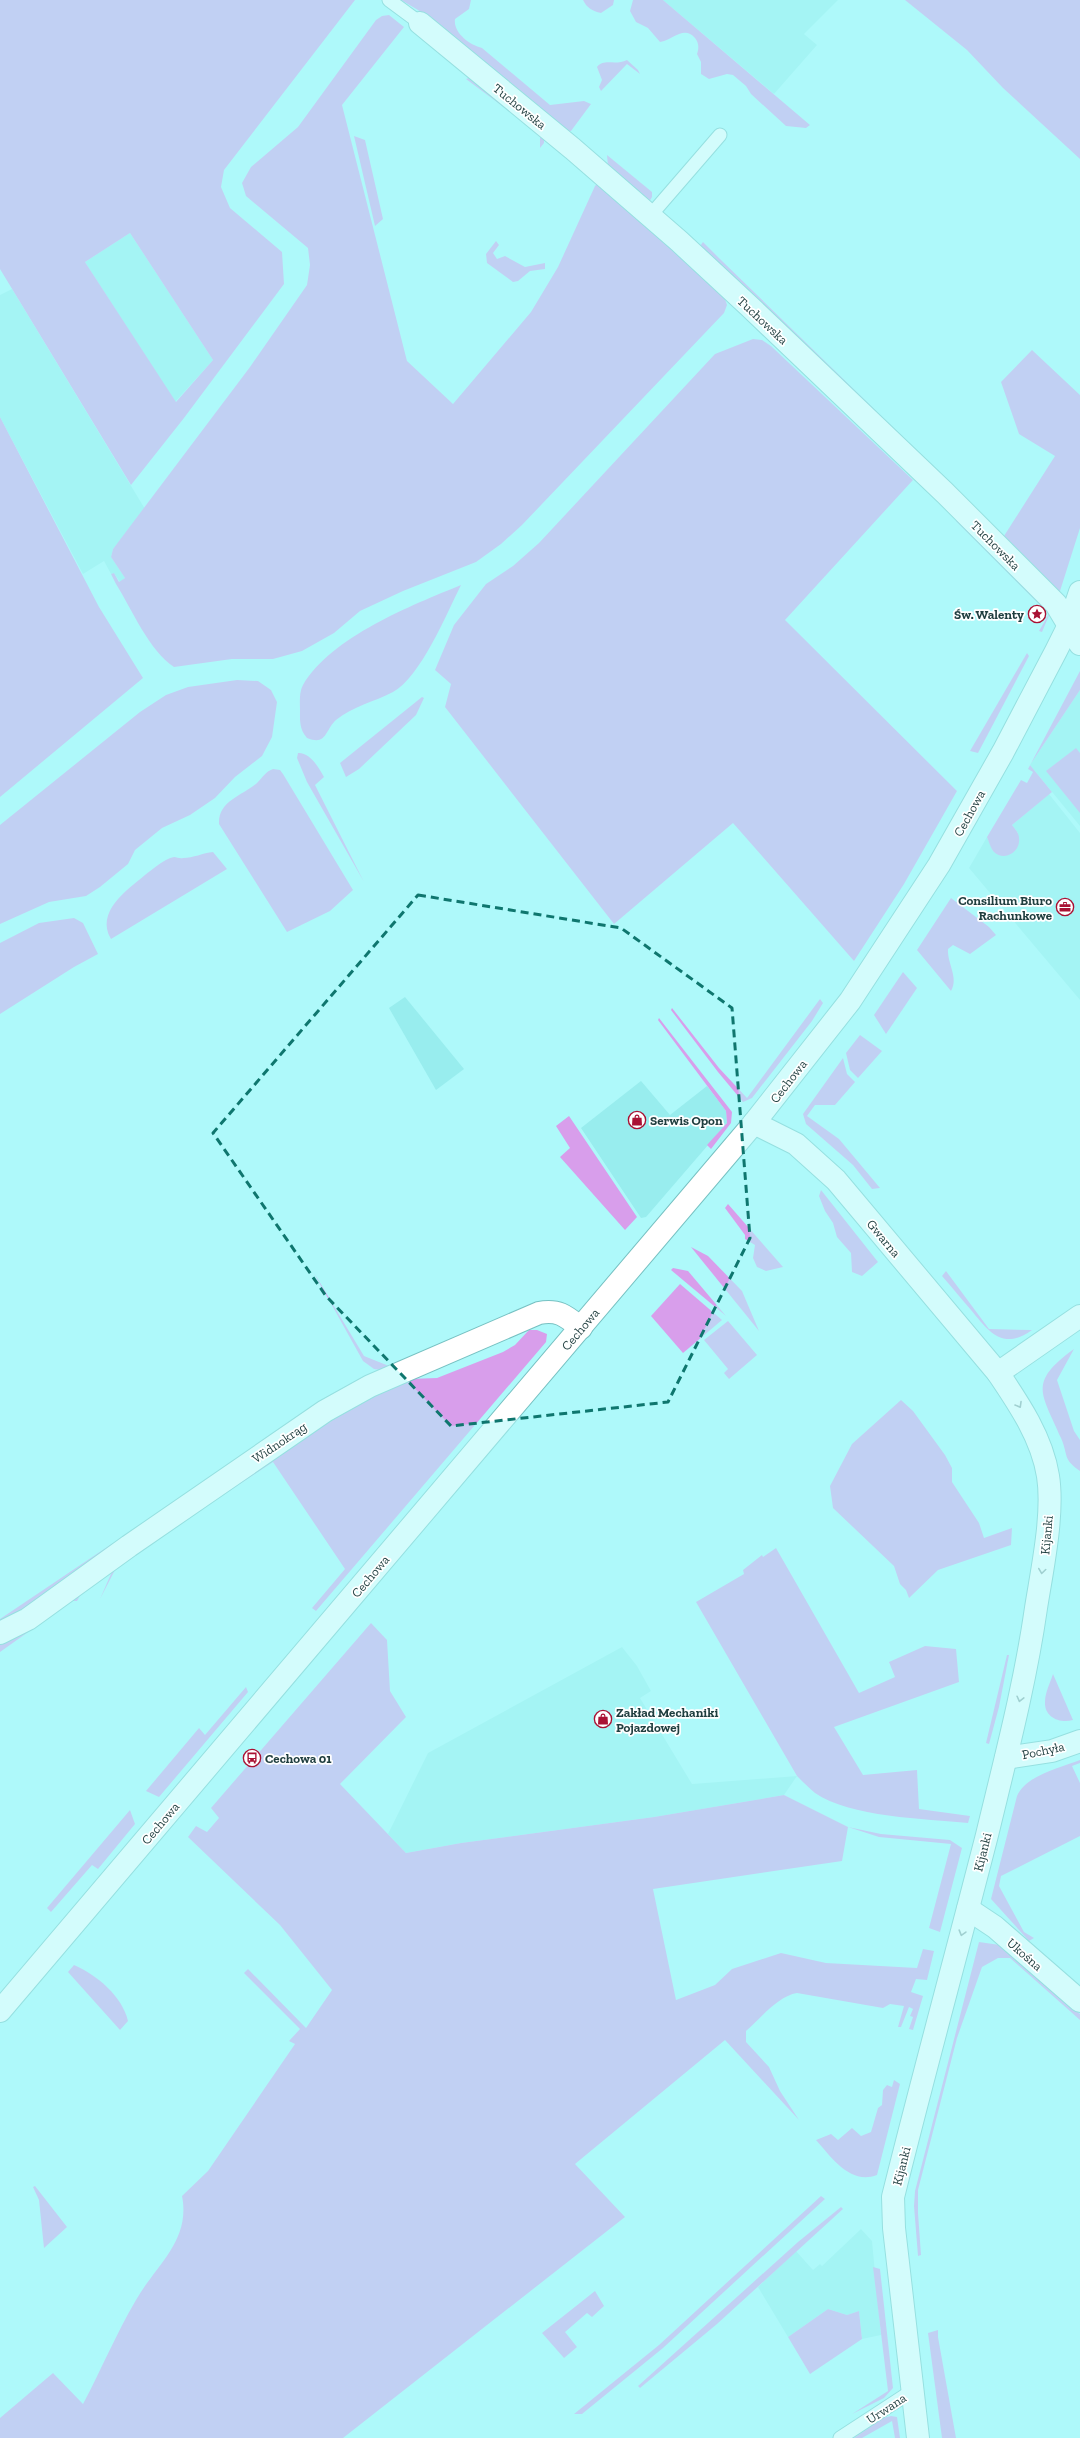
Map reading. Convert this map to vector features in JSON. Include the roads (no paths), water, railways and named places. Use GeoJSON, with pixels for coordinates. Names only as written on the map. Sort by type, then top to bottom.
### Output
{"type":"FeatureCollection","features":[{"type":"Feature","properties":{"kind":"street","name":"Tuchowska"},"geometry":{"type":"LineString","coordinates":[[420,23],[573,149],[650,216],[945,493],[1056,604],[1080,644]]}},
{"type":"Feature","properties":{"kind":"street","name":"Cechowa"},"geometry":{"type":"LineString","coordinates":[[0,2011],[754,1123],[850,1001],[938,865],[1003,752],[1069,625],[1080,592]]}},
{"type":"Feature","properties":{"kind":"street","name":"Gwarna"},"geometry":{"type":"LineString","coordinates":[[754,1123],[796,1144],[836,1180],[998,1373]]}},
{"type":"Feature","properties":{"kind":"street","name":"Widnokrąg"},"geometry":{"type":"LineString","coordinates":[[0,1633],[28,1619],[200,1496],[345,1399],[539,1313],[551,1311],[563,1314],[581,1328]]}},
{"type":"Feature","properties":{"kind":"street"},"geometry":{"type":"LineString","coordinates":[[998,1373],[1080,1316]]}},
{"type":"Feature","properties":{"kind":"street","name":"Kijanki"},"geometry":{"type":"LineString","coordinates":[[918,2438],[894,2228],[893,2197],[968,1909],[1028,1669],[1048,1530],[1048,1478],[1034,1433],[1019,1404],[998,1373]]}},
{"type":"Feature","properties":{"kind":"street","name":"Pochyła"},"geometry":{"type":"LineString","coordinates":[[1006,1758],[1052,1751],[1080,1741]]}},
{"type":"Feature","properties":{"kind":"street","name":"Ukośna"},"geometry":{"type":"LineString","coordinates":[[968,1909],[995,1927],[1080,2001]]}},
{"type":"Feature","properties":{"kind":"lane"},"geometry":{"type":"LineString","coordinates":[[389,0],[420,23]]}},
{"type":"Feature","properties":{"kind":"lane"},"geometry":{"type":"LineString","coordinates":[[650,216],[720,135]]}},
{"type":"Feature","properties":{"kind":"lane","name":"Urwana"},"geometry":{"type":"LineString","coordinates":[[840,2438],[912,2391]]}},
{"type":"Feature","properties":{"kind":"place","name":"Św. Walenty"},"geometry":{"type":"Point","coordinates":[1037,614]}},
{"type":"Feature","properties":{"kind":"place","name":"Consilium Biuro Rachunkowe"},"geometry":{"type":"Point","coordinates":[1065,907]}},
{"type":"Feature","properties":{"kind":"place","name":"Serwis Opon"},"geometry":{"type":"Point","coordinates":[637,1120]}},
{"type":"Feature","properties":{"kind":"place","name":"Zakład Mechaniki Pojazdowej"},"geometry":{"type":"Point","coordinates":[603,1719]}},
{"type":"Feature","properties":{"kind":"place","name":"Cechowa 01"},"geometry":{"type":"Point","coordinates":[252,1758]}}]}
